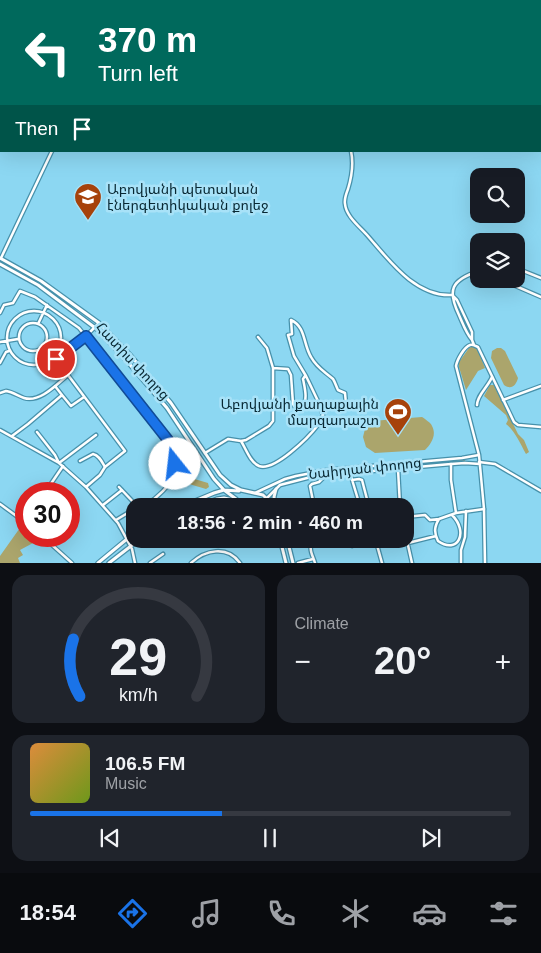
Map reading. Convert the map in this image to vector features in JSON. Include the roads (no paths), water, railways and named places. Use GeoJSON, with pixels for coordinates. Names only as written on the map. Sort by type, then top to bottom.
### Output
{"type":"FeatureCollection","features":[{"type":"Feature","properties":{"kind":"main road","name":"Հատիս փողոց"},"geometry":{"type":"LineString","coordinates":[[0,260],[42,281],[100,323],[163,392],[220,475],[240,491]]}},
{"type":"Feature","properties":{"kind":"main road","name":"Հատիս փողոց"},"geometry":{"type":"LineString","coordinates":[[0,260],[38,285],[95,328],[126,360],[167,408],[214,479],[224,490],[235,498]]}},
{"type":"Feature","properties":{"kind":"main road"},"geometry":{"type":"LineString","coordinates":[[274,498],[276,489]]}},
{"type":"Feature","properties":{"kind":"main road"},"geometry":{"type":"LineString","coordinates":[[202,498],[224,490],[254,493],[267,498]]}},
{"type":"Feature","properties":{"kind":"main road"},"geometry":{"type":"LineString","coordinates":[[238,498],[240,491]]}},
{"type":"Feature","properties":{"kind":"main road"},"geometry":{"type":"LineString","coordinates":[[98,563],[126,540]]}},
{"type":"Feature","properties":{"kind":"main road"},"geometry":{"type":"LineString","coordinates":[[109,563],[126,548]]}},
{"type":"Feature","properties":{"kind":"main road"},"geometry":{"type":"LineString","coordinates":[[282,548],[286,563]]}},
{"type":"Feature","properties":{"kind":"main road"},"geometry":{"type":"LineString","coordinates":[[289,548],[293,563]]}},
{"type":"Feature","properties":{"kind":"street"},"geometry":{"type":"LineString","coordinates":[[0,260],[52,152]]}},
{"type":"Feature","properties":{"kind":"street"},"geometry":{"type":"LineString","coordinates":[[351,152],[354,161],[352,176],[345,199],[347,212],[389,260],[407,277],[440,295],[452,295]]}},
{"type":"Feature","properties":{"kind":"street"},"geometry":{"type":"LineString","coordinates":[[525,272],[541,278]]}},
{"type":"Feature","properties":{"kind":"street"},"geometry":{"type":"LineString","coordinates":[[470,276],[461,280],[454,288],[452,295],[453,303],[473,345],[479,349],[515,424],[541,428]]}},
{"type":"Feature","properties":{"kind":"street"},"geometry":{"type":"LineString","coordinates":[[521,288],[541,297]]}},
{"type":"Feature","properties":{"kind":"street"},"geometry":{"type":"LineString","coordinates":[[0,313],[4,305],[13,303],[20,291],[35,297],[47,305],[79,328],[86,336],[171,445],[175,468],[171,480],[155,498]]}},
{"type":"Feature","properties":{"kind":"street"},"geometry":{"type":"LineString","coordinates":[[38,324],[47,305]]}},
{"type":"Feature","properties":{"kind":"street"},"geometry":{"type":"LineString","coordinates":[[54,358],[60,347],[61,332],[55,321],[44,312],[30,311],[18,315],[11,323],[6,341],[9,351],[17,361],[28,365],[44,363],[54,358],[86,336],[100,323]]}},
{"type":"Feature","properties":{"kind":"street"},"geometry":{"type":"LineString","coordinates":[[242,441],[251,460],[257,466],[264,467],[279,461],[301,443],[319,424],[323,415],[306,376],[294,356],[288,335],[292,334],[291,320],[302,329],[308,353],[313,362],[322,372],[334,380],[338,390],[345,393],[346,404]]}},
{"type":"Feature","properties":{"kind":"street"},"geometry":{"type":"LineString","coordinates":[[29,323],[38,324],[45,329],[47,337],[45,344],[34,352],[26,350],[19,339],[20,330],[29,323]]}},
{"type":"Feature","properties":{"kind":"street"},"geometry":{"type":"LineString","coordinates":[[205,453],[228,439],[246,440],[269,426],[273,421],[273,368],[267,348],[258,337]]}},
{"type":"Feature","properties":{"kind":"street"},"geometry":{"type":"LineString","coordinates":[[0,342],[19,339]]}},
{"type":"Feature","properties":{"kind":"street"},"geometry":{"type":"LineString","coordinates":[[473,345],[467,346],[457,360],[456,366],[479,456],[484,508],[485,563]]}},
{"type":"Feature","properties":{"kind":"street"},"geometry":{"type":"LineString","coordinates":[[41,348],[54,358],[68,375],[125,451],[105,467],[100,475],[86,487]]}},
{"type":"Feature","properties":{"kind":"street"},"geometry":{"type":"LineString","coordinates":[[0,362],[6,352],[9,351]]}},
{"type":"Feature","properties":{"kind":"street"},"geometry":{"type":"LineString","coordinates":[[273,368],[288,370],[292,375],[293,404],[295,407],[302,408],[306,404],[303,379],[306,376]]}},
{"type":"Feature","properties":{"kind":"street"},"geometry":{"type":"LineString","coordinates":[[0,394],[9,391],[24,398],[39,397],[68,375]]}},
{"type":"Feature","properties":{"kind":"street"},"geometry":{"type":"LineString","coordinates":[[477,406],[478,398],[492,377]]}},
{"type":"Feature","properties":{"kind":"street"},"geometry":{"type":"LineString","coordinates":[[55,386],[71,406],[85,397]]}},
{"type":"Feature","properties":{"kind":"street"},"geometry":{"type":"LineString","coordinates":[[503,400],[541,386]]}},
{"type":"Feature","properties":{"kind":"street"},"geometry":{"type":"LineString","coordinates":[[12,436],[62,395]]}},
{"type":"Feature","properties":{"kind":"street"},"geometry":{"type":"LineString","coordinates":[[0,430],[63,466],[103,505],[116,520],[126,537]]}},
{"type":"Feature","properties":{"kind":"street"},"geometry":{"type":"LineString","coordinates":[[37,432],[59,463]]}},
{"type":"Feature","properties":{"kind":"street"},"geometry":{"type":"LineString","coordinates":[[59,463],[96,435]]}},
{"type":"Feature","properties":{"kind":"street"},"geometry":{"type":"LineString","coordinates":[[80,461],[95,454],[105,467]]}},
{"type":"Feature","properties":{"kind":"street","name":"Նաիրյան փողոց"},"geometry":{"type":"LineString","coordinates":[[254,493],[285,479],[327,470],[479,456]]}},
{"type":"Feature","properties":{"kind":"street","name":"Նաիրյան փողոց"},"geometry":{"type":"LineString","coordinates":[[267,498],[280,485],[327,475],[480,463],[495,464],[541,491]]}},
{"type":"Feature","properties":{"kind":"street"},"geometry":{"type":"LineString","coordinates":[[440,519],[435,528],[436,536],[441,543],[447,545],[454,544],[460,539],[461,531],[454,514],[451,464]]}},
{"type":"Feature","properties":{"kind":"street"},"geometry":{"type":"LineString","coordinates":[[52,482],[63,466]]}},
{"type":"Feature","properties":{"kind":"street"},"geometry":{"type":"LineString","coordinates":[[398,469],[400,498]]}},
{"type":"Feature","properties":{"kind":"street"},"geometry":{"type":"LineString","coordinates":[[350,473],[358,498]]}},
{"type":"Feature","properties":{"kind":"street"},"geometry":{"type":"LineString","coordinates":[[312,498],[310,486],[319,482],[327,475]]}},
{"type":"Feature","properties":{"kind":"street"},"geometry":{"type":"LineString","coordinates":[[352,480],[362,480],[367,498]]}},
{"type":"Feature","properties":{"kind":"street"},"geometry":{"type":"LineString","coordinates":[[103,505],[120,488],[129,498]]}},
{"type":"Feature","properties":{"kind":"street"},"geometry":{"type":"LineString","coordinates":[[0,504],[15,514]]}},
{"type":"Feature","properties":{"kind":"street"},"geometry":{"type":"LineString","coordinates":[[414,516],[425,515],[430,520],[440,519],[484,508]]}},
{"type":"Feature","properties":{"kind":"street"},"geometry":{"type":"LineString","coordinates":[[461,563],[461,550],[466,537],[466,511]]}},
{"type":"Feature","properties":{"kind":"street"},"geometry":{"type":"LineString","coordinates":[[116,520],[126,514]]}},
{"type":"Feature","properties":{"kind":"street"},"geometry":{"type":"LineString","coordinates":[[414,541],[436,536]]}},
{"type":"Feature","properties":{"kind":"street"},"geometry":{"type":"LineString","coordinates":[[54,547],[72,563]]}},
{"type":"Feature","properties":{"kind":"street"},"geometry":{"type":"LineString","coordinates":[[132,548],[135,563]]}},
{"type":"Feature","properties":{"kind":"street"},"geometry":{"type":"LineString","coordinates":[[310,548],[315,563]]}},
{"type":"Feature","properties":{"kind":"street"},"geometry":{"type":"LineString","coordinates":[[378,548],[382,563]]}},
{"type":"Feature","properties":{"kind":"street"},"geometry":{"type":"LineString","coordinates":[[409,548],[412,563]]}},
{"type":"Feature","properties":{"kind":"street"},"geometry":{"type":"LineString","coordinates":[[191,563],[207,552],[224,552],[234,556],[240,563]]}},
{"type":"Feature","properties":{"kind":"street"},"geometry":{"type":"LineString","coordinates":[[150,563],[163,554]]}},
{"type":"Feature","properties":{"kind":"street"},"geometry":{"type":"LineString","coordinates":[[298,563],[314,559]]}},
{"type":"Feature","properties":{"kind":"place","name":"Աբովյանի պետական էներգետիկական քոլեջ"},"geometry":{"type":"Point","coordinates":[88,221]}},
{"type":"Feature","properties":{"kind":"place","name":"Աբովյանի քաղաքային մարզադաշտ"},"geometry":{"type":"Point","coordinates":[398,436]}}]}
